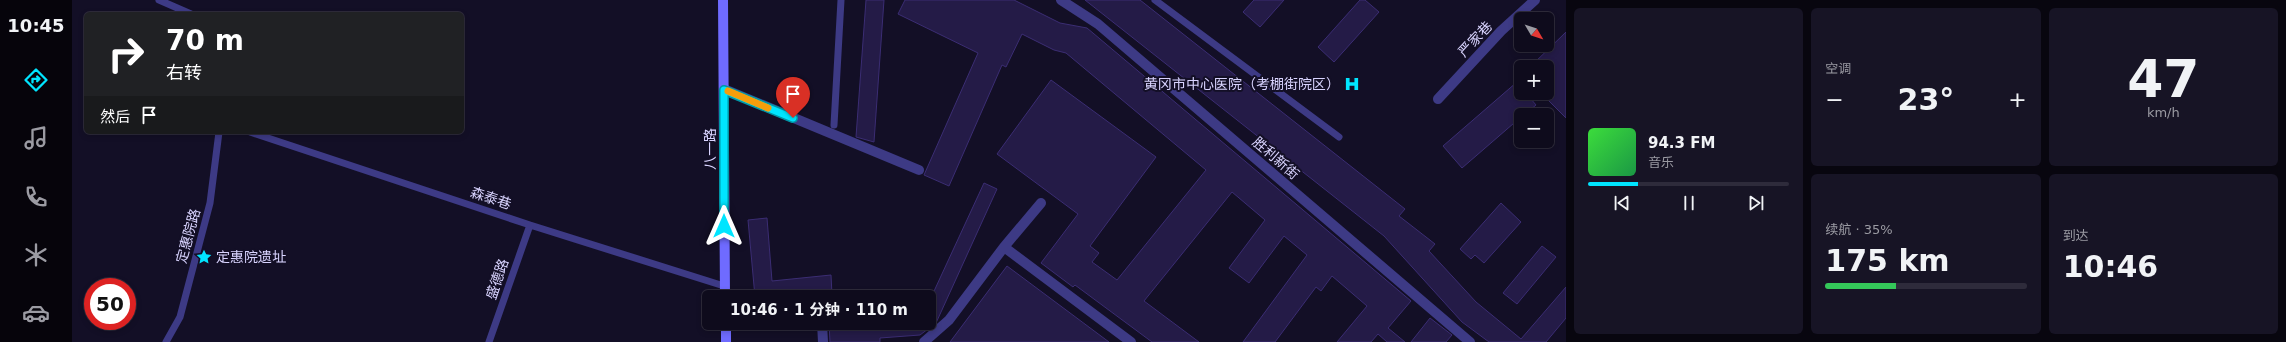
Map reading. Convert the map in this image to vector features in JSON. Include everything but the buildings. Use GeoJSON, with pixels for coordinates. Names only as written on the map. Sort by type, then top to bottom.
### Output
{"type":"FeatureCollection","features":[{"type":"Feature","properties":{"kind":"main road","name":"八一路"},"geometry":{"type":"LineString","coordinates":[[723,0],[724,290]]}},
{"type":"Feature","properties":{"kind":"main road"},"geometry":{"type":"LineString","coordinates":[[726,330],[726,342]]}},
{"type":"Feature","properties":{"kind":"street","name":"胜利新街"},"geometry":{"type":"LineString","coordinates":[[1061,0],[1098,24],[1470,342]]}},
{"type":"Feature","properties":{"kind":"street","name":"严家巷"},"geometry":{"type":"LineString","coordinates":[[1438,99],[1501,31],[1535,0]]}},
{"type":"Feature","properties":{"kind":"street"},"geometry":{"type":"LineString","coordinates":[[724,90],[919,170]]}},
{"type":"Feature","properties":{"kind":"street"},"geometry":{"type":"LineString","coordinates":[[924,342],[949,320],[1004,247],[1041,203]]}},
{"type":"Feature","properties":{"kind":"street"},"geometry":{"type":"LineString","coordinates":[[1004,247],[1131,342]]}},
{"type":"Feature","properties":{"kind":"street"},"geometry":{"type":"LineString","coordinates":[[822,330],[823,342]]}},
{"type":"Feature","properties":{"kind":"lane"},"geometry":{"type":"LineString","coordinates":[[159,0],[187,12]]}},
{"type":"Feature","properties":{"kind":"lane"},"geometry":{"type":"LineString","coordinates":[[177,7],[182,0]]}},
{"type":"Feature","properties":{"kind":"lane"},"geometry":{"type":"LineString","coordinates":[[834,125],[841,0]]}},
{"type":"Feature","properties":{"kind":"lane"},"geometry":{"type":"LineString","coordinates":[[1155,0],[1276,86],[1339,137]]}},
{"type":"Feature","properties":{"kind":"lane","name":"定惠院路"},"geometry":{"type":"LineString","coordinates":[[166,342],[180,317],[210,203],[219,134]]}},
{"type":"Feature","properties":{"kind":"lane","name":"森泰巷"},"geometry":{"type":"LineString","coordinates":[[256,134],[530,225],[724,286]]}},
{"type":"Feature","properties":{"kind":"lane","name":"盛德路"},"geometry":{"type":"LineString","coordinates":[[489,342],[530,225]]}},
{"type":"Feature","properties":{"kind":"slow traffic"},"geometry":{"type":"LineString","coordinates":[[728,91],[768,108]]}},
{"type":"Feature","properties":{"kind":"place","name":"黄冈市中心医院（考棚街院区）"},"geometry":{"type":"Point","coordinates":[1352,84]}},
{"type":"Feature","properties":{"kind":"place","name":"定惠院遗址"},"geometry":{"type":"Point","coordinates":[204,257]}},
{"type":"Feature","properties":{"kind":"route"},"geometry":{"type":"LineString","coordinates":[[724,226],[724,90],[793,118]]}}]}
